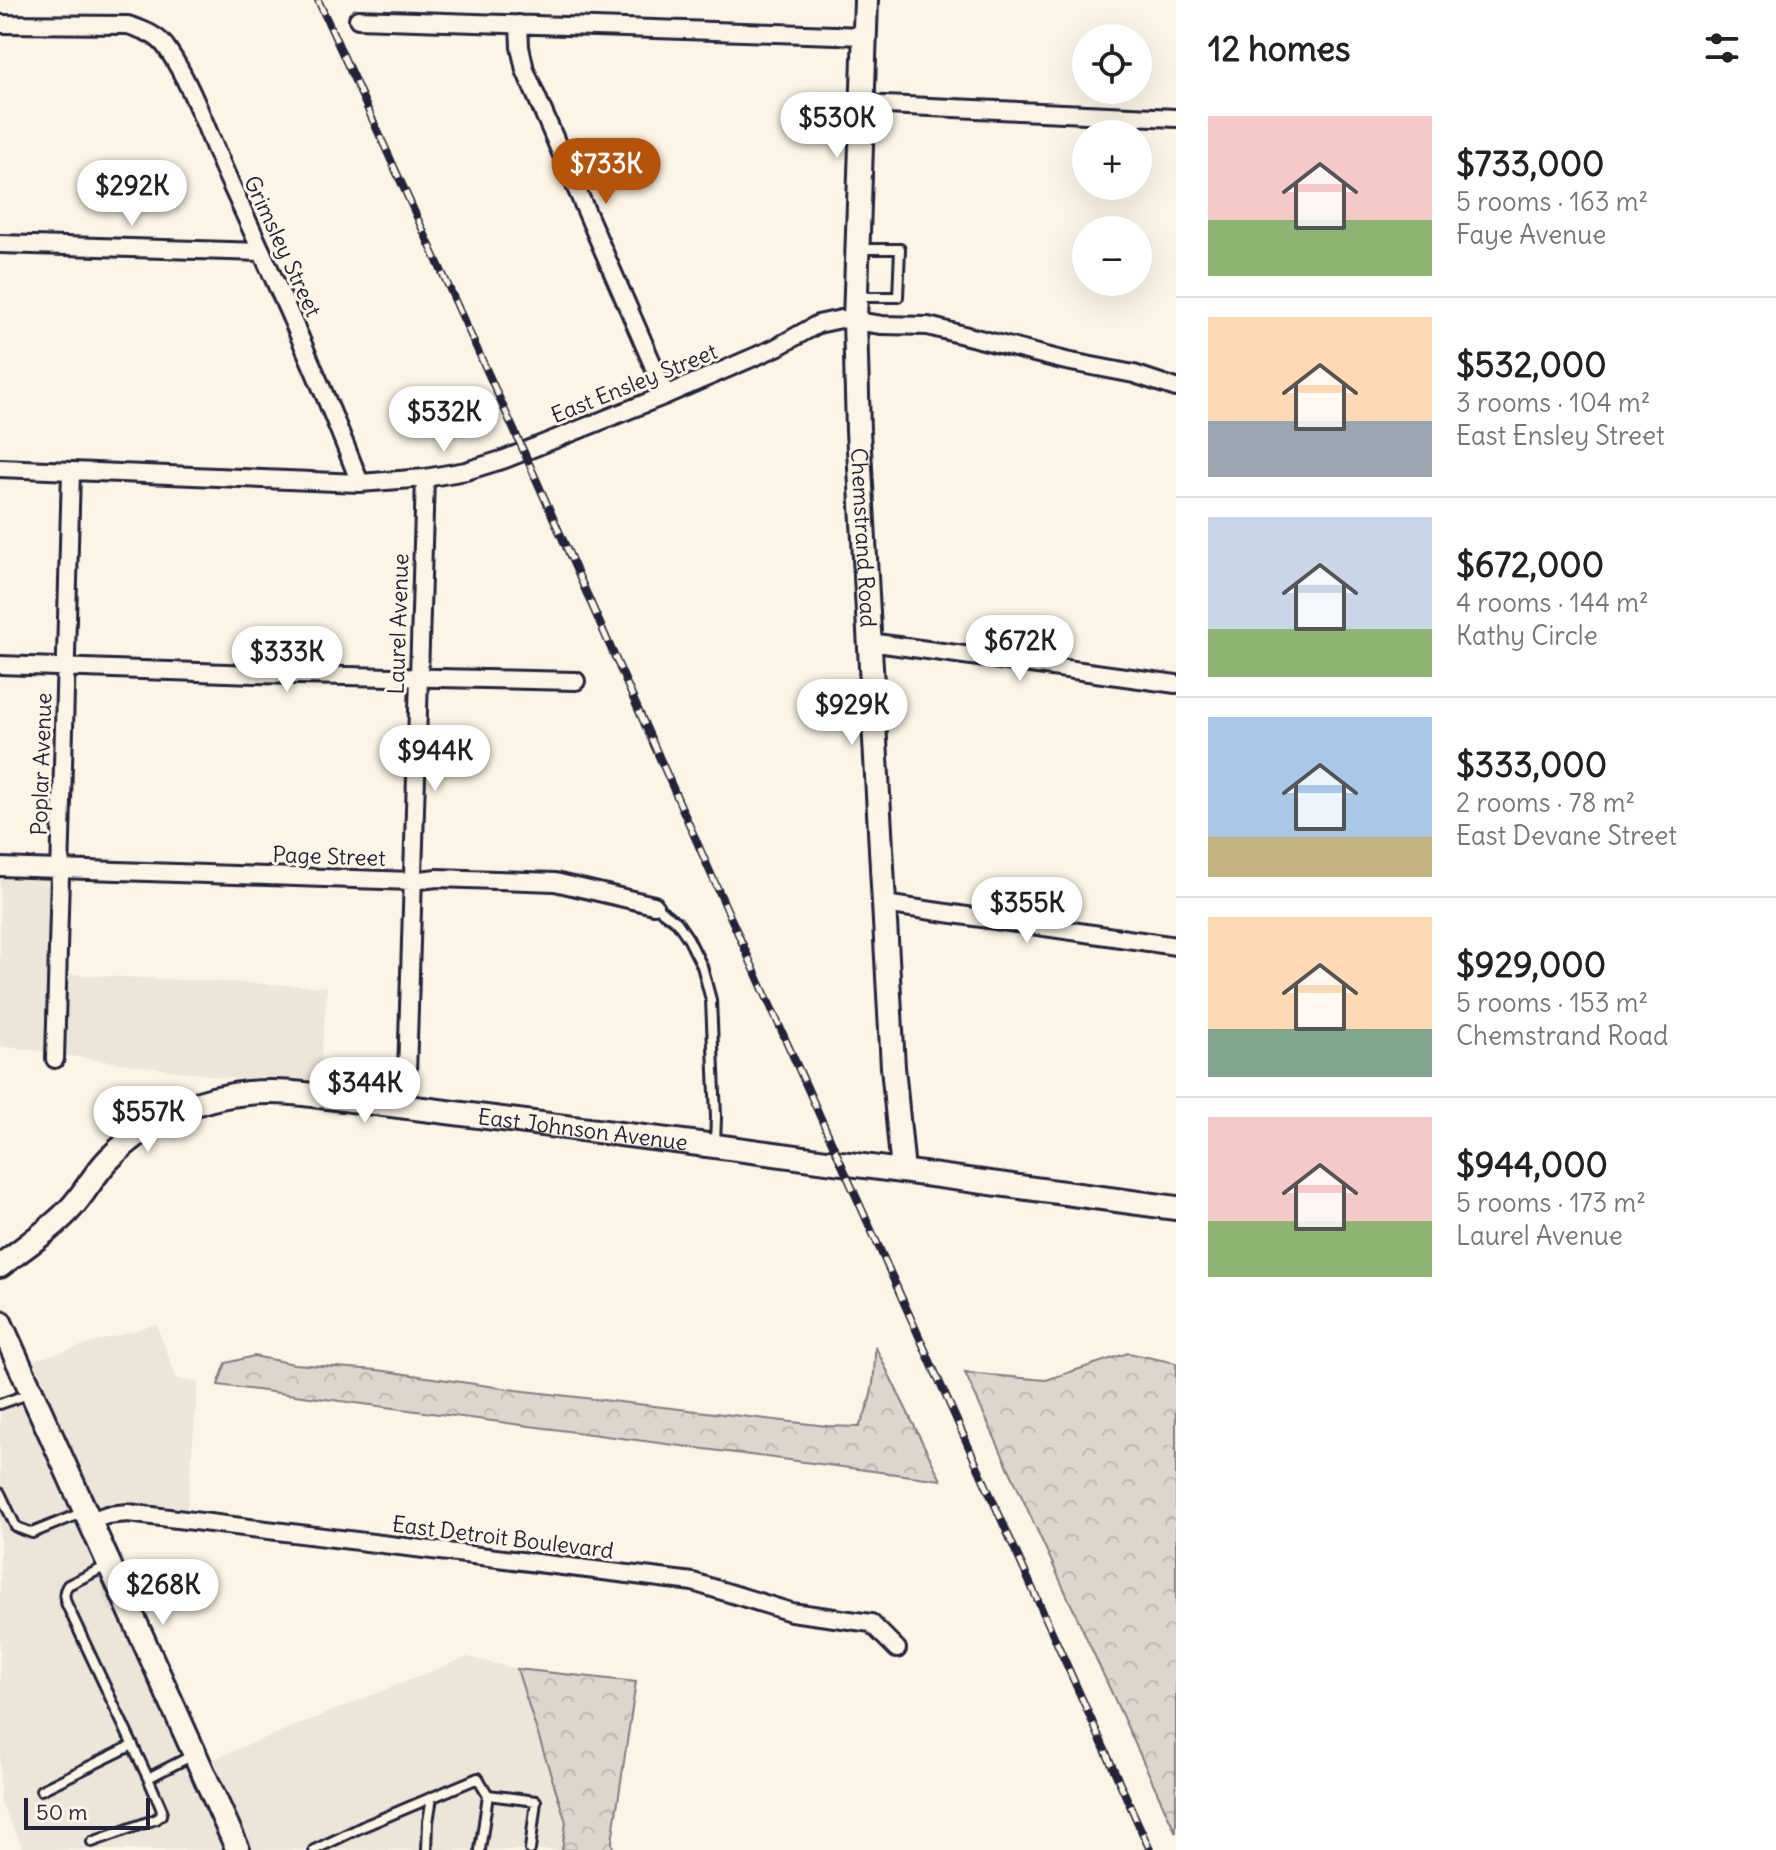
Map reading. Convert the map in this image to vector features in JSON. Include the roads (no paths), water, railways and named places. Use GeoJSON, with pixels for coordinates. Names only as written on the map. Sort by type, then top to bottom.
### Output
{"type":"FeatureCollection","features":[{"type":"Feature","properties":{"kind":"main road","name":"Chemstrand Road"},"geometry":{"type":"LineString","coordinates":[[866,0],[855,320],[858,431],[893,1067],[903,1171]]}},
{"type":"Feature","properties":{"kind":"main road","name":"East Johnson Avenue"},"geometry":{"type":"LineString","coordinates":[[0,1266],[71,1209],[106,1162],[134,1136],[163,1117],[191,1106],[260,1091],[715,1146],[1176,1208]]}},
{"type":"Feature","properties":{"kind":"main road"},"geometry":{"type":"LineString","coordinates":[[0,1322],[238,1850]]}},
{"type":"Feature","properties":{"kind":"street"},"geometry":{"type":"LineString","coordinates":[[358,19],[865,36]]}},
{"type":"Feature","properties":{"kind":"street","name":"Grimsley Street"},"geometry":{"type":"LineString","coordinates":[[0,24],[128,25],[154,35],[167,48],[190,92],[328,399],[360,483]]}},
{"type":"Feature","properties":{"kind":"street"},"geometry":{"type":"LineString","coordinates":[[519,24],[525,70],[666,395]]}},
{"type":"Feature","properties":{"kind":"street"},"geometry":{"type":"LineString","coordinates":[[862,104],[1176,118]]}},
{"type":"Feature","properties":{"kind":"street"},"geometry":{"type":"LineString","coordinates":[[0,244],[262,252]]}},
{"type":"Feature","properties":{"kind":"street","name":"East Ensley Street"},"geometry":{"type":"LineString","coordinates":[[0,468],[360,483],[466,471],[505,459],[666,395],[777,347],[818,324],[841,319],[882,325],[928,326],[1066,361],[1134,374],[1176,388]]}},
{"type":"Feature","properties":{"kind":"street","name":"Poplar Avenue"},"geometry":{"type":"LineString","coordinates":[[55,1059],[71,471]]}},
{"type":"Feature","properties":{"kind":"street","name":"Laurel Avenue"},"geometry":{"type":"LineString","coordinates":[[406,1107],[425,478]]}},
{"type":"Feature","properties":{"kind":"street"},"geometry":{"type":"LineString","coordinates":[[869,642],[1176,684]]}},
{"type":"Feature","properties":{"kind":"street"},"geometry":{"type":"LineString","coordinates":[[0,665],[576,681]]}},
{"type":"Feature","properties":{"kind":"street","name":"Page Street"},"geometry":{"type":"LineString","coordinates":[[0,867],[412,881],[437,878],[555,882],[654,905]]}},
{"type":"Feature","properties":{"kind":"street"},"geometry":{"type":"LineString","coordinates":[[884,904],[1176,946]]}},
{"type":"Feature","properties":{"kind":"street","name":"East Detroit Boulevard"},"geometry":{"type":"LineString","coordinates":[[88,1516],[128,1513],[693,1582],[791,1612],[871,1623],[897,1649]]}},
{"type":"Feature","properties":{"kind":"lane"},"geometry":{"type":"LineString","coordinates":[[856,296],[898,297],[900,249],[857,249]]}},
{"type":"Feature","properties":{"kind":"lane"},"geometry":{"type":"LineString","coordinates":[[654,905],[677,922],[688,938],[702,966],[711,1000],[715,1146]]}},
{"type":"Feature","properties":{"kind":"lane"},"geometry":{"type":"LineString","coordinates":[[0,1404],[32,1393]]}},
{"type":"Feature","properties":{"kind":"lane"},"geometry":{"type":"LineString","coordinates":[[0,1493],[16,1527],[32,1533],[88,1516]]}},
{"type":"Feature","properties":{"kind":"lane"},"geometry":{"type":"LineString","coordinates":[[92,1842],[156,1819],[162,1810],[64,1596],[68,1585],[109,1564]]}},
{"type":"Feature","properties":{"kind":"lane"},"geometry":{"type":"LineString","coordinates":[[41,1790],[133,1745]]}},
{"type":"Feature","properties":{"kind":"lane"},"geometry":{"type":"LineString","coordinates":[[148,1778],[195,1754]]}},
{"type":"Feature","properties":{"kind":"lane"},"geometry":{"type":"LineString","coordinates":[[314,1850],[478,1778],[488,1795],[480,1850]]}},
{"type":"Feature","properties":{"kind":"lane"},"geometry":{"type":"LineString","coordinates":[[488,1795],[536,1801],[530,1850]]}},
{"type":"Feature","properties":{"kind":"lane"},"geometry":{"type":"LineString","coordinates":[[427,1850],[432,1797]]}},
{"type":"Feature","properties":{"kind":"railway"},"geometry":{"type":"LineString","coordinates":[[318,0],[524,452],[1150,1850]]}}]}
